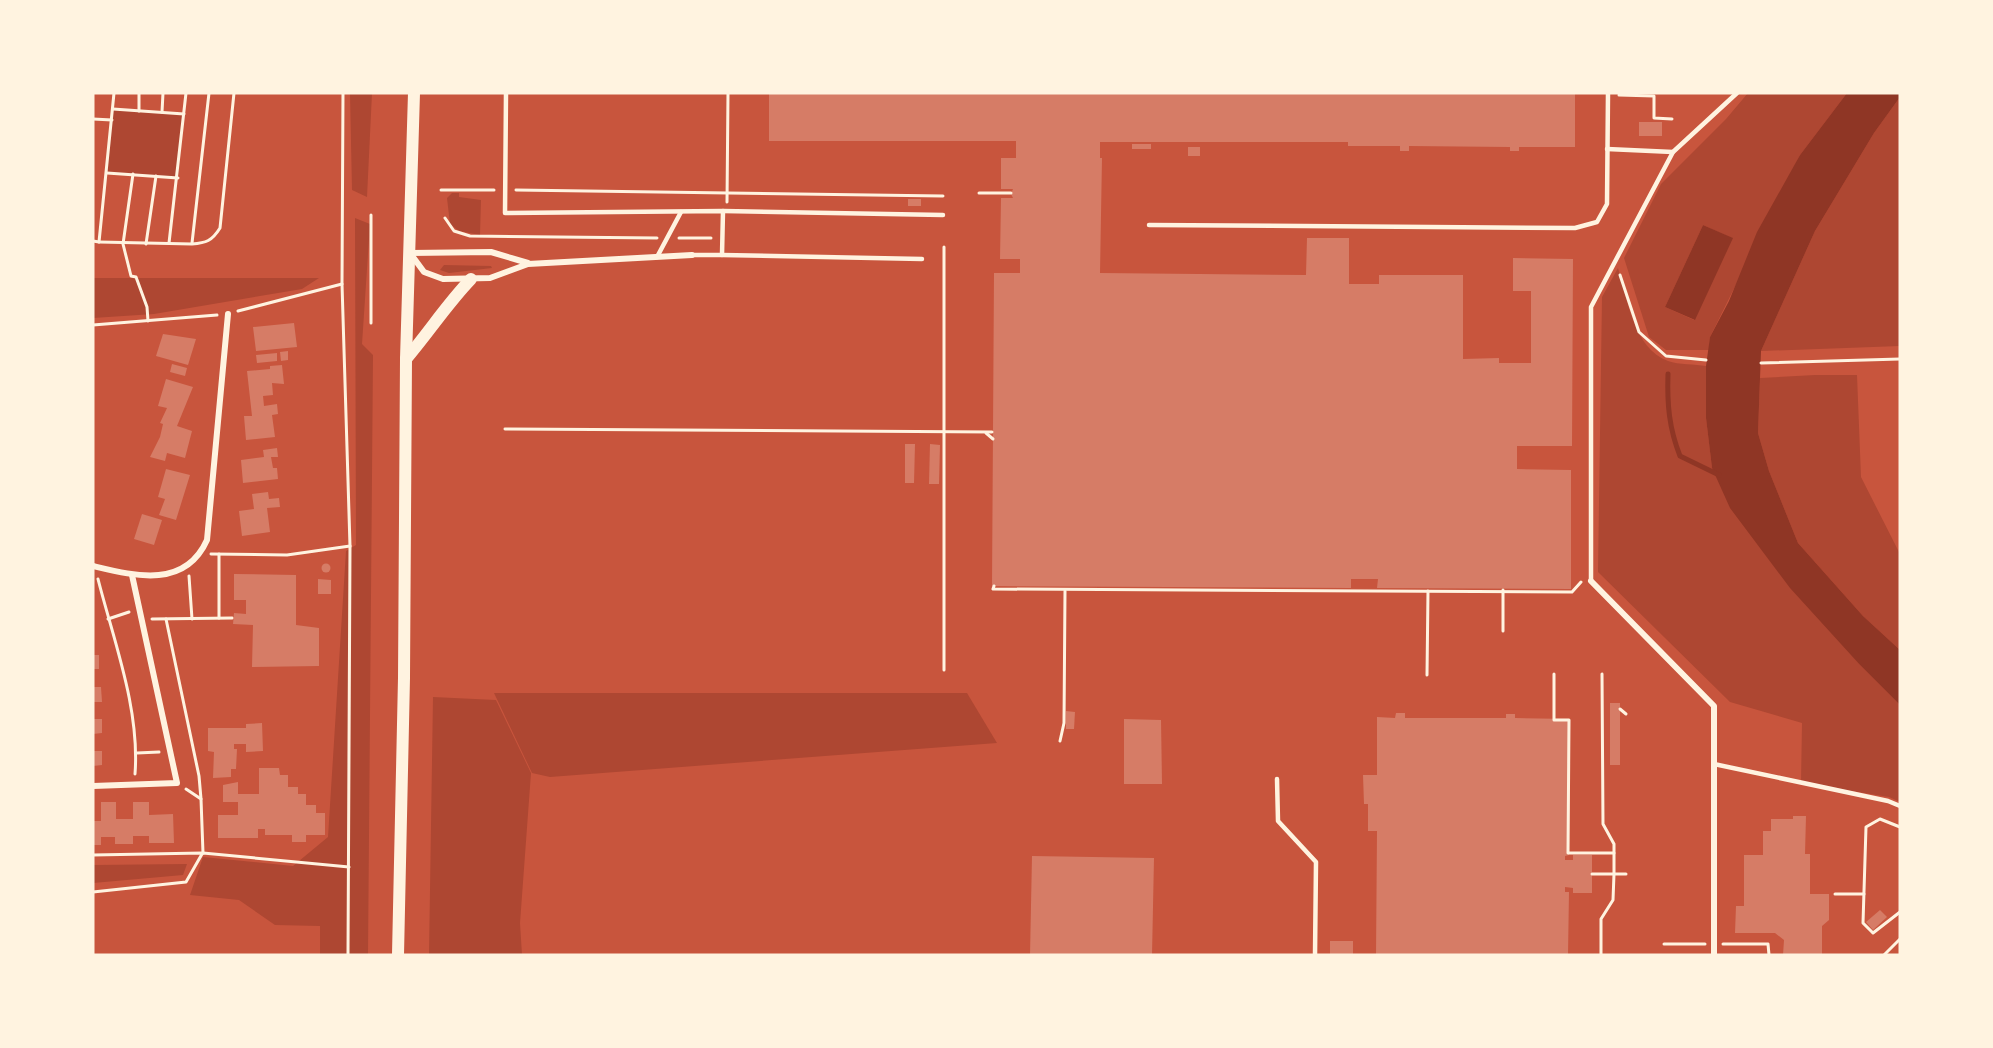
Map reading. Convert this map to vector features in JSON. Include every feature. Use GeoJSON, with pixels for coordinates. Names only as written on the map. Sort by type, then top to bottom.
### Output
{"type":"FeatureCollection","features":[{"type":"Feature","properties":{"kind":"main road"},"geometry":{"type":"LineString","coordinates":[[398,955],[404,678],[406,359],[414,93]]}},
{"type":"Feature","properties":{"kind":"main road"},"geometry":{"type":"LineString","coordinates":[[406,359],[440,320],[449,300],[471,279]]}},
{"type":"Feature","properties":{"kind":"street"},"geometry":{"type":"LineString","coordinates":[[410,253],[491,252],[528,264]]}},
{"type":"Feature","properties":{"kind":"street"},"geometry":{"type":"LineString","coordinates":[[410,253],[424,272],[443,279],[489,278],[528,264],[692,255]]}},
{"type":"Feature","properties":{"kind":"street"},"geometry":{"type":"LineString","coordinates":[[93,566],[132,575],[172,573],[184,568],[200,554],[207,540],[228,314]]}},
{"type":"Feature","properties":{"kind":"street"},"geometry":{"type":"LineString","coordinates":[[93,786],[177,783],[132,575]]}},
{"type":"Feature","properties":{"kind":"street"},"geometry":{"type":"LineString","coordinates":[[1591,579],[1714,706],[1714,955]]}},
{"type":"Feature","properties":{"kind":"lane"},"geometry":{"type":"LineString","coordinates":[[506,93],[505,213],[723,211],[943,215]]}},
{"type":"Feature","properties":{"kind":"lane"},"geometry":{"type":"LineString","coordinates":[[1149,225],[1575,228],[1597,222],[1607,204],[1608,93]]}},
{"type":"Feature","properties":{"kind":"lane"},"geometry":{"type":"LineString","coordinates":[[1591,579],[1591,306],[1673,152],[1737,93]]}},
{"type":"Feature","properties":{"kind":"lane"},"geometry":{"type":"LineString","coordinates":[[1607,148],[1673,152]]}},
{"type":"Feature","properties":{"kind":"lane"},"geometry":{"type":"LineString","coordinates":[[722,255],[723,211]]}},
{"type":"Feature","properties":{"kind":"lane"},"geometry":{"type":"LineString","coordinates":[[657,257],[681,212]]}},
{"type":"Feature","properties":{"kind":"lane"},"geometry":{"type":"LineString","coordinates":[[692,255],[922,259]]}},
{"type":"Feature","properties":{"kind":"lane"},"geometry":{"type":"LineString","coordinates":[[1714,764],[1888,801],[1900,806]]}},
{"type":"Feature","properties":{"kind":"lane"},"geometry":{"type":"LineString","coordinates":[[1277,779],[1278,821],[1316,862],[1315,955]]}},
{"type":"Feature","properties":{"kind":"path"},"geometry":{"type":"LineString","coordinates":[[99,242],[114,93]]}},
{"type":"Feature","properties":{"kind":"path"},"geometry":{"type":"LineString","coordinates":[[139,111],[140,93]]}},
{"type":"Feature","properties":{"kind":"path"},"geometry":{"type":"LineString","coordinates":[[162,112],[163,93]]}},
{"type":"Feature","properties":{"kind":"path"},"geometry":{"type":"LineString","coordinates":[[169,244],[186,93]]}},
{"type":"Feature","properties":{"kind":"path"},"geometry":{"type":"LineString","coordinates":[[192,244],[209,93]]}},
{"type":"Feature","properties":{"kind":"path"},"geometry":{"type":"LineString","coordinates":[[93,241],[123,244],[192,244],[205,243],[214,238],[220,228],[234,93]]}},
{"type":"Feature","properties":{"kind":"path"},"geometry":{"type":"LineString","coordinates":[[343,93],[342,284],[350,546],[348,955]]}},
{"type":"Feature","properties":{"kind":"path"},"geometry":{"type":"LineString","coordinates":[[727,193],[728,93]]}},
{"type":"Feature","properties":{"kind":"path"},"geometry":{"type":"LineString","coordinates":[[1617,93],[1616,95],[1654,96],[1653,118],[1672,119]]}},
{"type":"Feature","properties":{"kind":"path"},"geometry":{"type":"LineString","coordinates":[[113,109],[184,114]]}},
{"type":"Feature","properties":{"kind":"path"},"geometry":{"type":"LineString","coordinates":[[93,119],[112,120]]}},
{"type":"Feature","properties":{"kind":"path"},"geometry":{"type":"LineString","coordinates":[[107,173],[178,178]]}},
{"type":"Feature","properties":{"kind":"path"},"geometry":{"type":"LineString","coordinates":[[133,174],[123,244],[131,276],[136,277],[147,307],[148,321]]}},
{"type":"Feature","properties":{"kind":"path"},"geometry":{"type":"LineString","coordinates":[[146,244],[156,176]]}},
{"type":"Feature","properties":{"kind":"path"},"geometry":{"type":"LineString","coordinates":[[441,190],[943,196]]}},
{"type":"Feature","properties":{"kind":"path"},"geometry":{"type":"LineString","coordinates":[[979,193],[1011,193]]}},
{"type":"Feature","properties":{"kind":"path"},"geometry":{"type":"LineString","coordinates":[[371,215],[371,323]]}},
{"type":"Feature","properties":{"kind":"path"},"geometry":{"type":"LineString","coordinates":[[445,218],[453,231],[470,236],[722,238]]}},
{"type":"Feature","properties":{"kind":"path"},"geometry":{"type":"LineString","coordinates":[[944,247],[944,670]]}},
{"type":"Feature","properties":{"kind":"path"},"geometry":{"type":"LineString","coordinates":[[1615,259],[1639,332],[1666,356],[1706,360]]}},
{"type":"Feature","properties":{"kind":"path"},"geometry":{"type":"LineString","coordinates":[[93,325],[228,314],[342,284]]}},
{"type":"Feature","properties":{"kind":"path"},"geometry":{"type":"LineString","coordinates":[[1761,363],[1900,359]]}},
{"type":"Feature","properties":{"kind":"path"},"geometry":{"type":"LineString","coordinates":[[506,429],[992,432]]}},
{"type":"Feature","properties":{"kind":"path"},"geometry":{"type":"LineString","coordinates":[[985,432],[993,440]]}},
{"type":"Feature","properties":{"kind":"path"},"geometry":{"type":"LineString","coordinates":[[200,554],[287,555],[350,546]]}},
{"type":"Feature","properties":{"kind":"path"},"geometry":{"type":"LineString","coordinates":[[219,555],[219,618]]}},
{"type":"Feature","properties":{"kind":"path"},"geometry":{"type":"LineString","coordinates":[[184,568],[191,581],[192,619]]}},
{"type":"Feature","properties":{"kind":"path"},"geometry":{"type":"LineString","coordinates":[[97,574],[134,719],[137,753],[135,785]]}},
{"type":"Feature","properties":{"kind":"path"},"geometry":{"type":"LineString","coordinates":[[994,586],[993,590],[1572,592],[1585,578],[1591,579]]}},
{"type":"Feature","properties":{"kind":"path"},"geometry":{"type":"LineString","coordinates":[[1060,741],[1064,723],[1065,590]]}},
{"type":"Feature","properties":{"kind":"path"},"geometry":{"type":"LineString","coordinates":[[1503,590],[1503,631]]}},
{"type":"Feature","properties":{"kind":"path"},"geometry":{"type":"LineString","coordinates":[[1427,675],[1428,591]]}},
{"type":"Feature","properties":{"kind":"path"},"geometry":{"type":"LineString","coordinates":[[108,619],[138,609]]}},
{"type":"Feature","properties":{"kind":"path"},"geometry":{"type":"LineString","coordinates":[[140,619],[232,618]]}},
{"type":"Feature","properties":{"kind":"path"},"geometry":{"type":"LineString","coordinates":[[93,892],[186,882],[202,853],[199,776],[166,619]]}},
{"type":"Feature","properties":{"kind":"path"},"geometry":{"type":"LineString","coordinates":[[1554,674],[1554,720],[1569,720],[1568,853],[1614,853]]}},
{"type":"Feature","properties":{"kind":"path"},"geometry":{"type":"LineString","coordinates":[[1601,955],[1601,918],[1613,900],[1614,874],[1614,844],[1603,824],[1602,674]]}},
{"type":"Feature","properties":{"kind":"path"},"geometry":{"type":"LineString","coordinates":[[1602,709],[1610,709]]}},
{"type":"Feature","properties":{"kind":"path"},"geometry":{"type":"LineString","coordinates":[[1620,709],[1626,714]]}},
{"type":"Feature","properties":{"kind":"path"},"geometry":{"type":"LineString","coordinates":[[137,753],[169,751]]}},
{"type":"Feature","properties":{"kind":"path"},"geometry":{"type":"LineString","coordinates":[[177,783],[201,799]]}},
{"type":"Feature","properties":{"kind":"path"},"geometry":{"type":"LineString","coordinates":[[1899,915],[1873,933],[1863,923],[1866,827],[1880,819],[1900,827]]}},
{"type":"Feature","properties":{"kind":"path"},"geometry":{"type":"LineString","coordinates":[[93,855],[202,853],[349,867]]}},
{"type":"Feature","properties":{"kind":"path"},"geometry":{"type":"LineString","coordinates":[[1592,874],[1626,874]]}},
{"type":"Feature","properties":{"kind":"path"},"geometry":{"type":"LineString","coordinates":[[1835,894],[1864,894]]}},
{"type":"Feature","properties":{"kind":"path"},"geometry":{"type":"LineString","coordinates":[[1884,955],[1900,939]]}},
{"type":"Feature","properties":{"kind":"shaded area"},"geometry":{"type":"Polygon","coordinates":[[[350,93],[372,93],[367,197],[352,190],[350,93]]]}},
{"type":"Feature","properties":{"kind":"shaded area"},"geometry":{"type":"Polygon","coordinates":[[[1748,93],[1847,93],[1800,155],[1710,337],[1709,350],[1666,350],[1649,337],[1624,258],[1661,184],[1726,119],[1748,93]],[[1703,225],[1665,307],[1694,320],[1732,238],[1703,225]]]}},
{"type":"Feature","properties":{"kind":"shaded area"},"geometry":{"type":"Polygon","coordinates":[[[1847,93],[1900,93],[1900,97],[1874,133],[1815,231],[1761,351],[1758,433],[1769,471],[1798,543],[1863,616],[1900,650],[1900,705],[1790,588],[1730,508],[1712,468],[1706,418],[1706,366],[1710,337],[1729,301],[1757,232],[1800,155],[1847,93]]]}},
{"type":"Feature","properties":{"kind":"shaded area"},"geometry":{"type":"Polygon","coordinates":[[[1900,97],[1900,346],[1761,351],[1815,231],[1874,133],[1900,97]]]}},
{"type":"Feature","properties":{"kind":"shaded area"},"geometry":{"type":"Polygon","coordinates":[[[113,109],[184,114],[178,178],[107,173],[113,109]]]}},
{"type":"Feature","properties":{"kind":"shaded area"},"geometry":{"type":"Polygon","coordinates":[[[452,193],[459,193],[459,197],[481,200],[480,235],[459,231],[450,224],[447,198],[452,193]]]}},
{"type":"Feature","properties":{"kind":"shaded area"},"geometry":{"type":"Polygon","coordinates":[[[355,218],[370,224],[362,344],[373,355],[368,955],[320,955],[320,926],[275,925],[239,900],[190,895],[203,857],[293,866],[328,837],[346,551],[356,545],[355,218]]]}},
{"type":"Feature","properties":{"kind":"shaded area"},"geometry":{"type":"Polygon","coordinates":[[[1703,225],[1733,238],[1695,320],[1665,307],[1703,225]]]}},
{"type":"Feature","properties":{"kind":"shaded area"},"geometry":{"type":"Polygon","coordinates":[[[444,265],[491,266],[492,268],[449,273],[440,270],[444,265]]]}},
{"type":"Feature","properties":{"kind":"shaded area"},"geometry":{"type":"Polygon","coordinates":[[[1618,268],[1634,321],[1647,346],[1656,355],[1668,361],[1706,366],[1706,418],[1712,468],[1861,666],[1900,705],[1900,802],[1889,797],[1801,783],[1802,723],[1730,702],[1598,572],[1602,297],[1618,268]]]}},
{"type":"Feature","properties":{"kind":"shaded area"},"geometry":{"type":"Polygon","coordinates":[[[93,278],[319,278],[302,289],[154,314],[93,318],[93,278]]]}},
{"type":"Feature","properties":{"kind":"shaded area"},"geometry":{"type":"Polygon","coordinates":[[[1857,375],[1861,477],[1900,554],[1900,650],[1863,616],[1798,543],[1769,471],[1758,433],[1760,378],[1857,375]]]}},
{"type":"Feature","properties":{"kind":"shaded area"},"geometry":{"type":"Polygon","coordinates":[[[494,693],[967,693],[997,743],[550,777],[532,773],[494,693]]]}},
{"type":"Feature","properties":{"kind":"shaded area"},"geometry":{"type":"Polygon","coordinates":[[[433,697],[496,700],[531,773],[520,923],[522,955],[429,955],[433,697]]]}},
{"type":"Feature","properties":{"kind":"shaded area"},"geometry":{"type":"Polygon","coordinates":[[[187,864],[183,875],[93,883],[93,865],[187,864]]]}},
{"type":"Feature","properties":{"kind":"building"},"geometry":{"type":"Polygon","coordinates":[[[769,93],[1575,93],[1575,147],[1519,147],[1519,151],[1510,151],[1510,147],[1409,146],[1409,151],[1400,151],[1400,146],[1348,146],[1348,142],[1100,142],[1100,158],[1102,158],[1100,273],[1306,275],[1307,238],[1349,238],[1349,284],[1379,284],[1379,275],[1463,275],[1463,359],[1499,358],[1499,363],[1531,363],[1531,291],[1513,291],[1513,258],[1573,259],[1572,446],[1517,446],[1517,469],[1571,470],[1571,589],[1377,588],[1378,579],[1351,579],[1351,588],[992,586],[994,273],[1020,273],[1020,259],[1000,259],[1001,198],[1013,198],[1011,194],[1013,189],[1001,189],[1001,158],[1016,158],[1016,141],[769,141],[769,93]]]}},
{"type":"Feature","properties":{"kind":"building"},"geometry":{"type":"Polygon","coordinates":[[[1639,122],[1662,122],[1662,136],[1639,136],[1639,122]]]}},
{"type":"Feature","properties":{"kind":"building"},"geometry":{"type":"Polygon","coordinates":[[[1132,144],[1151,144],[1151,149],[1132,149],[1132,144]]]}},
{"type":"Feature","properties":{"kind":"building"},"geometry":{"type":"Polygon","coordinates":[[[1188,147],[1200,147],[1200,156],[1188,156],[1188,147]]]}},
{"type":"Feature","properties":{"kind":"building"},"geometry":{"type":"Polygon","coordinates":[[[908,199],[921,199],[921,206],[908,206],[908,199]]]}},
{"type":"Feature","properties":{"kind":"building"},"geometry":{"type":"Polygon","coordinates":[[[294,323],[297,347],[256,351],[253,327],[294,323]]]}},
{"type":"Feature","properties":{"kind":"building"},"geometry":{"type":"Polygon","coordinates":[[[163,334],[196,339],[188,365],[156,356],[163,334]]]}},
{"type":"Feature","properties":{"kind":"building"},"geometry":{"type":"Polygon","coordinates":[[[288,351],[288,360],[281,361],[280,352],[288,351]]]}},
{"type":"Feature","properties":{"kind":"building"},"geometry":{"type":"Polygon","coordinates":[[[277,353],[277,361],[257,363],[256,355],[277,353]]]}},
{"type":"Feature","properties":{"kind":"building"},"geometry":{"type":"Polygon","coordinates":[[[172,364],[187,368],[185,376],[170,372],[172,364]]]}},
{"type":"Feature","properties":{"kind":"building"},"geometry":{"type":"Polygon","coordinates":[[[282,365],[284,384],[272,383],[273,395],[263,396],[264,406],[277,404],[278,414],[272,415],[275,437],[246,440],[244,416],[252,416],[247,371],[270,369],[270,366],[282,365]]]}},
{"type":"Feature","properties":{"kind":"building"},"geometry":{"type":"Polygon","coordinates":[[[166,379],[193,387],[177,426],[192,431],[185,458],[167,453],[165,461],[150,457],[160,437],[163,424],[160,423],[167,408],[158,406],[166,379]]]}},
{"type":"Feature","properties":{"kind":"building"},"geometry":{"type":"Polygon","coordinates":[[[905,444],[915,444],[914,483],[905,483],[905,444]]]}},
{"type":"Feature","properties":{"kind":"building"},"geometry":{"type":"Polygon","coordinates":[[[930,444],[940,445],[939,484],[929,484],[930,444]]]}},
{"type":"Feature","properties":{"kind":"building"},"geometry":{"type":"Polygon","coordinates":[[[277,448],[278,457],[271,457],[273,468],[277,468],[278,479],[243,483],[241,460],[264,457],[263,450],[277,448]]]}},
{"type":"Feature","properties":{"kind":"building"},"geometry":{"type":"Polygon","coordinates":[[[166,469],[190,475],[176,520],[159,515],[165,499],[158,497],[166,469]]]}},
{"type":"Feature","properties":{"kind":"building"},"geometry":{"type":"Polygon","coordinates":[[[268,492],[269,499],[279,498],[280,507],[267,508],[270,532],[242,536],[239,511],[254,509],[252,494],[268,492]]]}},
{"type":"Feature","properties":{"kind":"building"},"geometry":{"type":"Polygon","coordinates":[[[142,514],[162,520],[154,545],[134,539],[142,514]]]}},
{"type":"Feature","properties":{"kind":"building"},"geometry":{"type":"Polygon","coordinates":[[[326,563],[331,568],[326,573],[321,568],[326,563]]]}},
{"type":"Feature","properties":{"kind":"building"},"geometry":{"type":"Polygon","coordinates":[[[234,574],[296,575],[296,625],[319,628],[319,666],[252,667],[253,625],[233,624],[234,613],[246,614],[246,600],[234,600],[234,574]]]}},
{"type":"Feature","properties":{"kind":"building"},"geometry":{"type":"Polygon","coordinates":[[[318,579],[331,580],[331,594],[318,594],[318,579]]]}},
{"type":"Feature","properties":{"kind":"building"},"geometry":{"type":"Polygon","coordinates":[[[93,655],[99,655],[99,669],[93,669],[93,655]]]}},
{"type":"Feature","properties":{"kind":"building"},"geometry":{"type":"Polygon","coordinates":[[[93,687],[101,687],[102,702],[93,702],[93,687]]]}},
{"type":"Feature","properties":{"kind":"building"},"geometry":{"type":"Polygon","coordinates":[[[1610,703],[1620,703],[1620,765],[1610,765],[1610,703]]]}},
{"type":"Feature","properties":{"kind":"building"},"geometry":{"type":"Polygon","coordinates":[[[1066,711],[1075,712],[1074,729],[1066,729],[1066,711]]]}},
{"type":"Feature","properties":{"kind":"building"},"geometry":{"type":"Polygon","coordinates":[[[1396,713],[1405,713],[1405,718],[1506,718],[1506,714],[1515,714],[1515,718],[1570,719],[1569,855],[1565,856],[1565,860],[1573,860],[1573,855],[1592,855],[1592,893],[1573,893],[1573,888],[1565,887],[1565,892],[1569,892],[1568,955],[1376,955],[1377,831],[1368,831],[1368,804],[1364,804],[1363,775],[1377,775],[1377,717],[1395,718],[1396,713]]]}},
{"type":"Feature","properties":{"kind":"building"},"geometry":{"type":"Polygon","coordinates":[[[93,719],[102,719],[102,733],[93,734],[93,719]]]}},
{"type":"Feature","properties":{"kind":"building"},"geometry":{"type":"Polygon","coordinates":[[[1124,719],[1161,720],[1162,784],[1124,784],[1124,719]]]}},
{"type":"Feature","properties":{"kind":"building"},"geometry":{"type":"Polygon","coordinates":[[[262,723],[263,751],[246,752],[246,744],[234,744],[234,749],[237,749],[236,769],[231,769],[231,777],[213,778],[214,752],[208,751],[208,728],[246,728],[246,724],[262,723]]]}},
{"type":"Feature","properties":{"kind":"building"},"geometry":{"type":"Polygon","coordinates":[[[93,751],[102,751],[102,765],[93,766],[93,751]]]}},
{"type":"Feature","properties":{"kind":"building"},"geometry":{"type":"Polygon","coordinates":[[[259,768],[279,768],[280,775],[288,775],[288,787],[298,787],[298,794],[306,794],[306,805],[316,805],[316,813],[325,813],[325,835],[306,835],[306,842],[292,842],[292,835],[265,835],[265,829],[258,829],[258,838],[218,838],[218,815],[238,815],[238,802],[223,802],[223,785],[238,782],[238,794],[259,794],[259,768]]]}},
{"type":"Feature","properties":{"kind":"building"},"geometry":{"type":"Polygon","coordinates":[[[101,802],[116,802],[116,819],[133,819],[133,802],[149,802],[149,815],[173,814],[174,843],[149,843],[149,836],[133,836],[133,844],[115,844],[115,837],[101,837],[101,845],[93,845],[93,821],[101,821],[101,802]]]}},
{"type":"Feature","properties":{"kind":"building"},"geometry":{"type":"Polygon","coordinates":[[[1793,816],[1806,816],[1805,854],[1810,854],[1810,894],[1829,894],[1829,920],[1822,926],[1822,955],[1783,955],[1784,940],[1775,933],[1735,933],[1736,906],[1744,906],[1744,855],[1763,855],[1763,831],[1771,831],[1771,819],[1793,819],[1793,816]]]}},
{"type":"Feature","properties":{"kind":"building"},"geometry":{"type":"Polygon","coordinates":[[[1032,856],[1154,858],[1152,955],[1030,955],[1032,856]]]}},
{"type":"Feature","properties":{"kind":"building"},"geometry":{"type":"Polygon","coordinates":[[[1880,910],[1887,917],[1873,930],[1866,922],[1880,910]]]}},
{"type":"Feature","properties":{"kind":"building"},"geometry":{"type":"Polygon","coordinates":[[[1330,941],[1353,941],[1353,955],[1330,955],[1330,941]]]}},
{"type":"Feature","properties":{"kind":"waterway"},"geometry":{"type":"LineString","coordinates":[[1668,374],[1670,416],[1673,436],[1680,456],[1719,475]]}}]}
